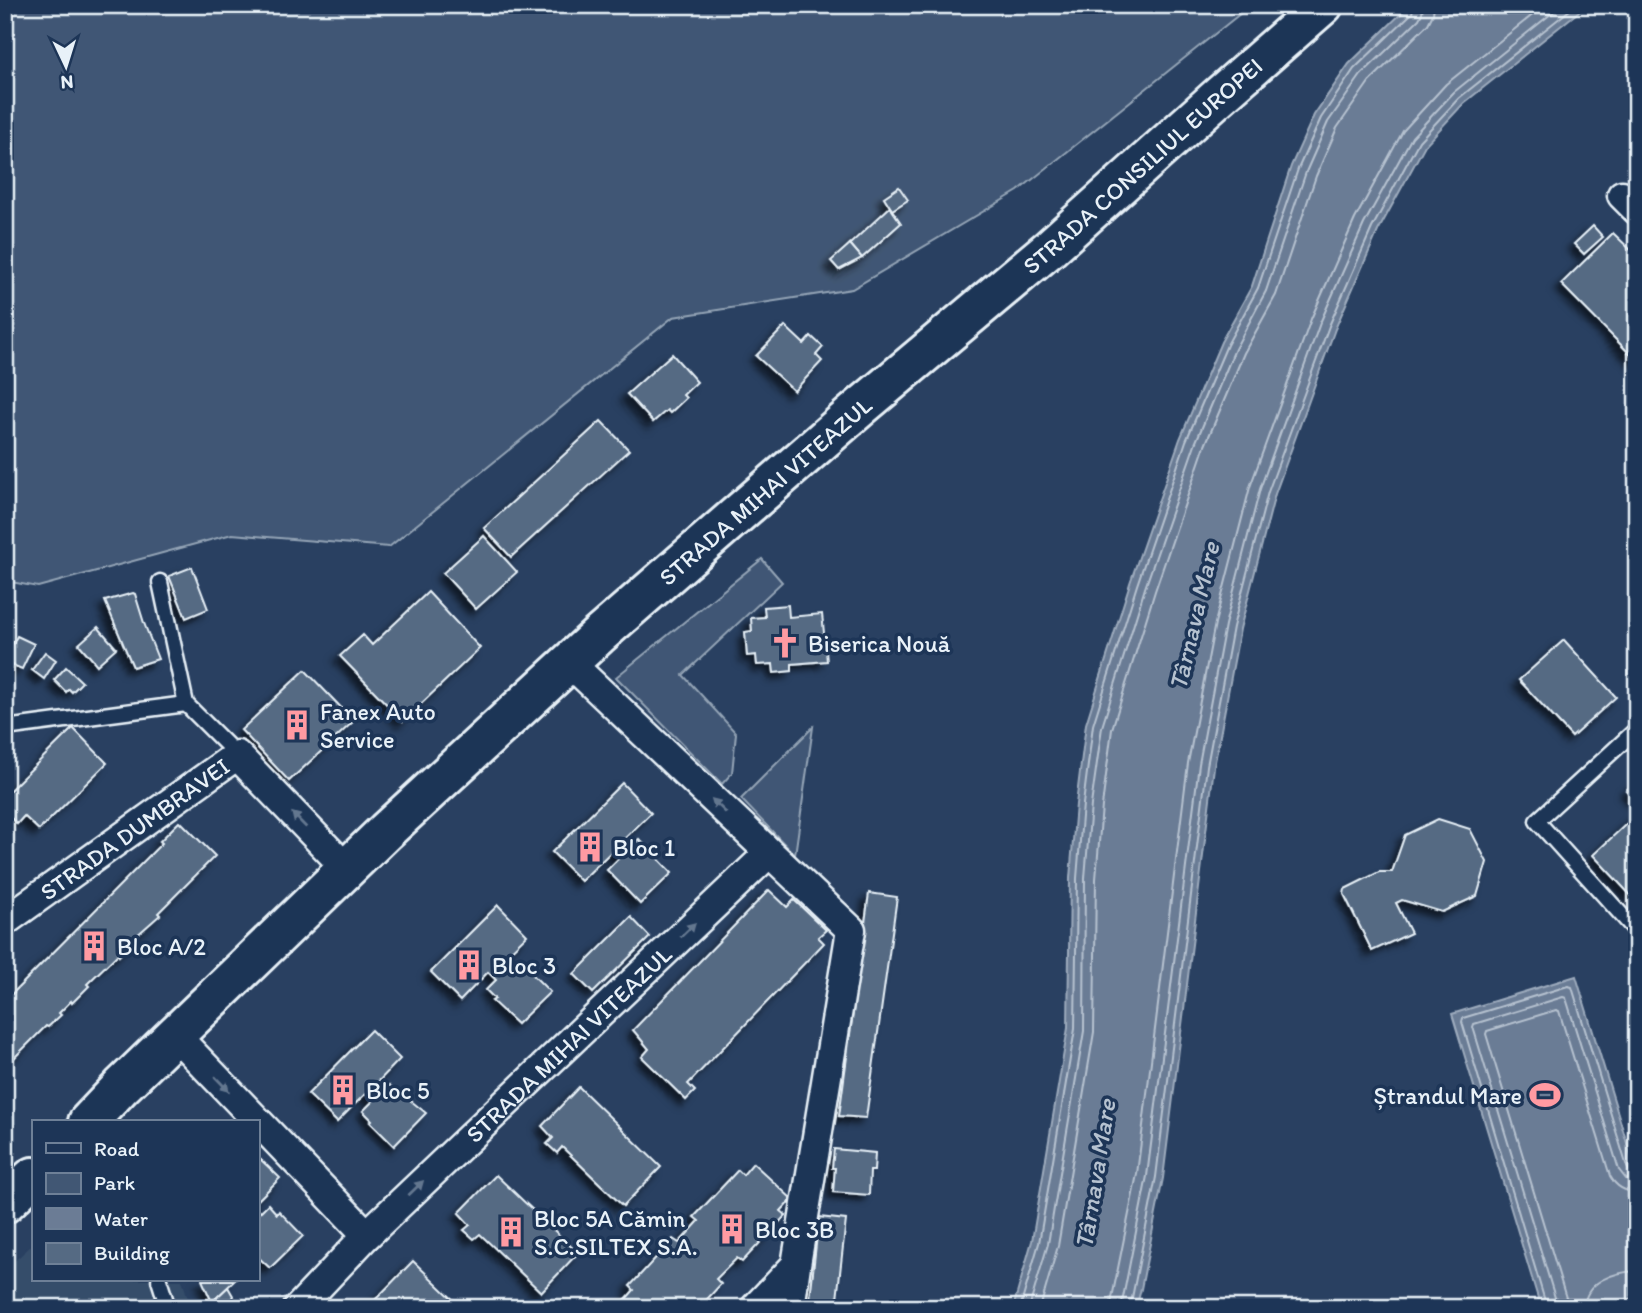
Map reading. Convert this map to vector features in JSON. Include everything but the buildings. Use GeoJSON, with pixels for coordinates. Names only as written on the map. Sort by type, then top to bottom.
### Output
{"type":"FeatureCollection","features":[{"type":"Feature","properties":{"kind":"highway","name":"STRADA CONSILIUL EUROPEI"},"geometry":{"type":"LineString","coordinates":[[962,322],[1049,249],[1322,5]]}},
{"type":"Feature","properties":{"kind":"highway","name":"STRADA MIHAI VITEAZUL"},"geometry":{"type":"LineString","coordinates":[[90,1120],[347,869],[569,662],[962,322]]}},
{"type":"Feature","properties":{"kind":"highway"},"geometry":{"type":"LineString","coordinates":[[5,1203],[32,1178]]}},
{"type":"Feature","properties":{"kind":"street"},"geometry":{"type":"LineString","coordinates":[[569,662],[851,930],[790,1308]]}},
{"type":"Feature","properties":{"kind":"street","name":"STRADA DUMBRAVEI"},"geometry":{"type":"LineString","coordinates":[[5,921],[237,755],[347,869]]}},
{"type":"Feature","properties":{"kind":"street","name":"STRADA MIHAI VITEAZUL"},"geometry":{"type":"LineString","coordinates":[[299,1308],[367,1235],[768,853]]}},
{"type":"Feature","properties":{"kind":"street"},"geometry":{"type":"LineString","coordinates":[[175,1035],[257,1120]]}},
{"type":"Feature","properties":{"kind":"street"},"geometry":{"type":"LineString","coordinates":[[259,1122],[367,1235]]}},
{"type":"Feature","properties":{"kind":"street"},"geometry":{"type":"LineString","coordinates":[[755,1308],[796,1265]]}},
{"type":"Feature","properties":{"kind":"lane"},"geometry":{"type":"LineString","coordinates":[[160,582],[186,704],[237,755]]}},
{"type":"Feature","properties":{"kind":"lane"},"geometry":{"type":"LineString","coordinates":[[5,728],[186,704]]}},
{"type":"Feature","properties":{"kind":"lane"},"geometry":{"type":"LineString","coordinates":[[1637,729],[1537,821],[1637,932]]}},
{"type":"Feature","properties":{"kind":"lane"},"geometry":{"type":"LineString","coordinates":[[160,1282],[168,1308]]}},
{"type":"Feature","properties":{"kind":"shaded area"},"geometry":{"type":"Polygon","coordinates":[[[32,1245],[32,1282],[183,1282],[191,1308],[5,1308],[5,1270],[32,1245]]]}},
{"type":"Feature","properties":{"kind":"green space"},"geometry":{"type":"Polygon","coordinates":[[[5,5],[1251,5],[1018,191],[852,289],[673,317],[389,547],[232,534],[38,587],[5,581],[5,5]]]}},
{"type":"Feature","properties":{"kind":"green space"},"geometry":{"type":"Polygon","coordinates":[[[762,559],[782,582],[683,675],[736,733],[732,773],[722,784],[616,677],[762,559]]]}},
{"type":"Feature","properties":{"kind":"green space"},"geometry":{"type":"Polygon","coordinates":[[[813,727],[795,855],[741,799],[813,727]]]}},
{"type":"Feature","properties":{"kind":"water","name":"Târnava Mare"},"geometry":{"type":"Polygon","coordinates":[[[1410,5],[1587,5],[1464,103],[1425,145],[1378,231],[1335,329],[1275,494],[1240,629],[1214,767],[1163,1178],[1136,1308],[1013,1308],[1032,1241],[1068,1028],[1070,878],[1086,724],[1130,583],[1180,439],[1221,342],[1252,286],[1291,166],[1314,115],[1349,64],[1410,5]]]}},
{"type":"Feature","properties":{"kind":"water","name":"Ștrandul Mare"},"geometry":{"type":"Polygon","coordinates":[[[1576,976],[1637,1176],[1637,1297],[1600,1308],[1541,1308],[1452,1014],[1576,976]]]}},
{"type":"Feature","properties":{"kind":"place","name":"Biserica Nouă"},"geometry":{"type":"Point","coordinates":[785,643]}},
{"type":"Feature","properties":{"kind":"place","name":"Fanex Auto Service"},"geometry":{"type":"Point","coordinates":[297,725]}},
{"type":"Feature","properties":{"kind":"place","name":"Bloc 1"},"geometry":{"type":"Point","coordinates":[590,847]}},
{"type":"Feature","properties":{"kind":"place","name":"Bloc A/2"},"geometry":{"type":"Point","coordinates":[94,946]}},
{"type":"Feature","properties":{"kind":"place","name":"Bloc 3"},"geometry":{"type":"Point","coordinates":[469,965]}},
{"type":"Feature","properties":{"kind":"place","name":"Bloc 5"},"geometry":{"type":"Point","coordinates":[343,1090]}},
{"type":"Feature","properties":{"kind":"place","name":"Ștrandul Mare"},"geometry":{"type":"Point","coordinates":[1545,1095]}},
{"type":"Feature","properties":{"kind":"place","name":"Bloc 3B"},"geometry":{"type":"Point","coordinates":[732,1229]}},
{"type":"Feature","properties":{"kind":"place","name":"Bloc 5A Cămin S.C.SILTEX S.A."},"geometry":{"type":"Point","coordinates":[511,1232]}}]}
